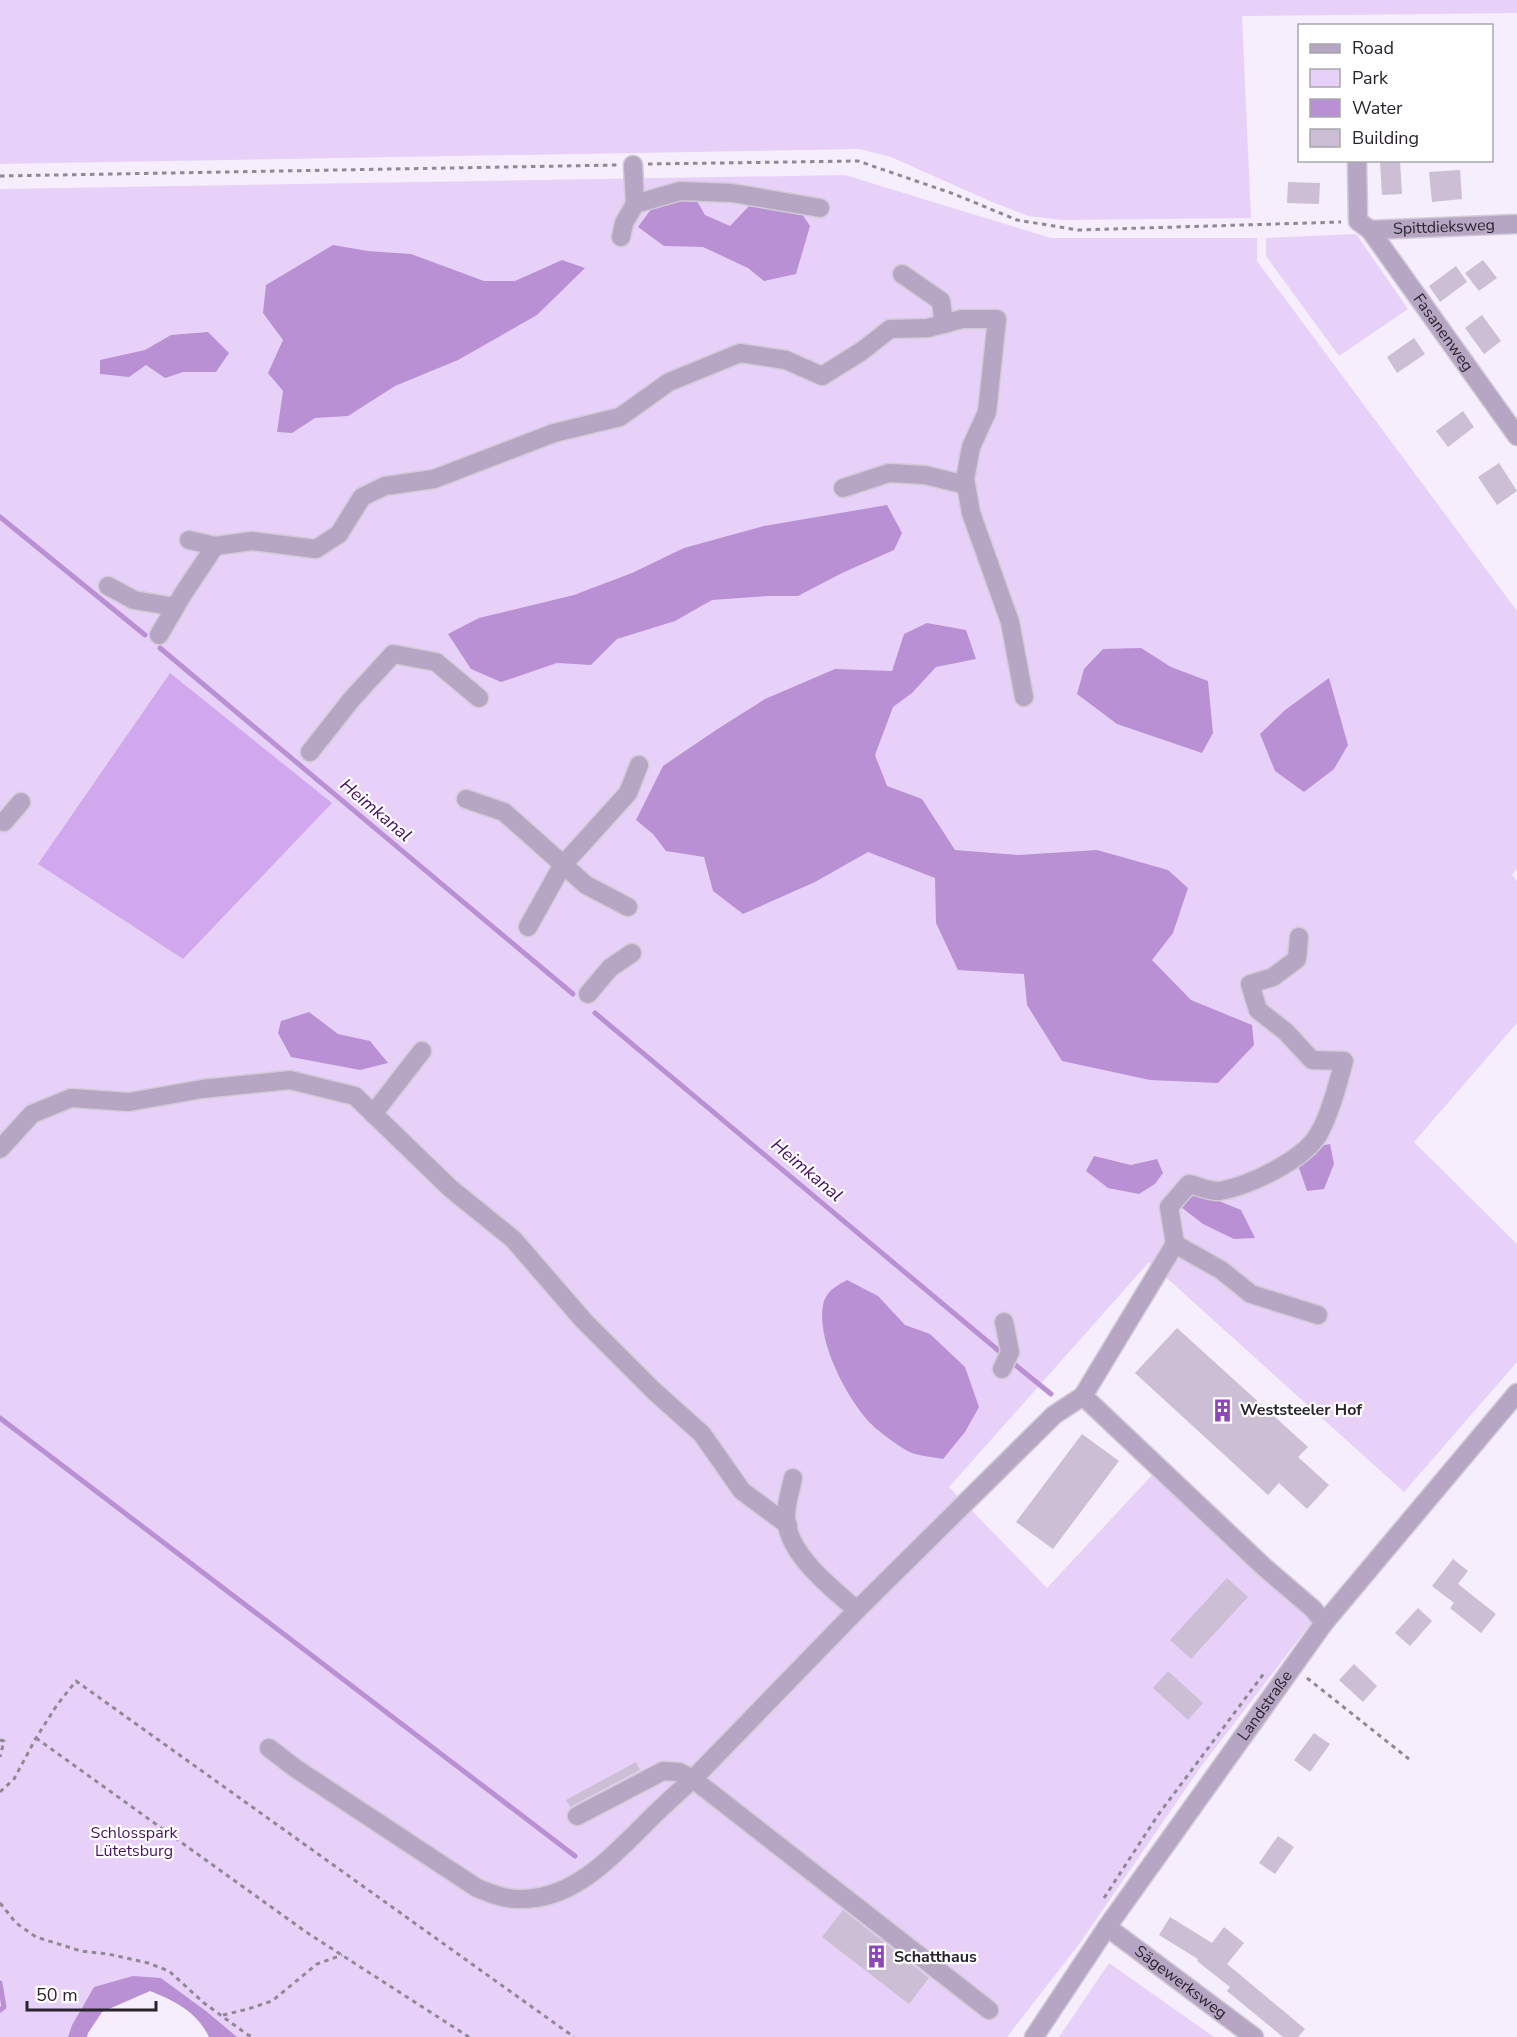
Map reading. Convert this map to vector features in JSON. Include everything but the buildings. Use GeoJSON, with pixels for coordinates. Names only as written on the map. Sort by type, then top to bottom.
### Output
{"type":"FeatureCollection","features":[{"type":"Feature","properties":{"kind":"street","name":"Fasanenweg"},"geometry":{"type":"LineString","coordinates":[[1357,162],[1358,221],[1370,230],[1517,436]]}},
{"type":"Feature","properties":{"kind":"street"},"geometry":{"type":"LineString","coordinates":[[621,237],[624,223],[635,204],[633,165]]}},
{"type":"Feature","properties":{"kind":"street"},"geometry":{"type":"LineString","coordinates":[[635,204],[680,191],[732,193],[820,208]]}},
{"type":"Feature","properties":{"kind":"street","name":"Spittdieksweg"},"geometry":{"type":"LineString","coordinates":[[1370,230],[1517,224]]}},
{"type":"Feature","properties":{"kind":"street"},"geometry":{"type":"LineString","coordinates":[[902,274],[941,301],[944,324]]}},
{"type":"Feature","properties":{"kind":"street"},"geometry":{"type":"LineString","coordinates":[[189,540],[215,546],[252,541],[316,549],[339,534],[362,497],[385,486],[434,479],[554,433],[620,417],[669,382],[740,353],[786,360],[822,376],[862,351],[890,329],[928,328],[962,319],[997,320],[987,412],[971,447],[965,479],[971,513],[1010,622],[1024,697]]}},
{"type":"Feature","properties":{"kind":"street"},"geometry":{"type":"LineString","coordinates":[[843,488],[889,473],[925,475],[966,485]]}},
{"type":"Feature","properties":{"kind":"street"},"geometry":{"type":"LineString","coordinates":[[159,635],[215,546]]}},
{"type":"Feature","properties":{"kind":"street"},"geometry":{"type":"LineString","coordinates":[[108,586],[134,600],[175,607]]}},
{"type":"Feature","properties":{"kind":"street"},"geometry":{"type":"LineString","coordinates":[[310,752],[351,700],[393,654],[436,662],[479,698]]}},
{"type":"Feature","properties":{"kind":"street"},"geometry":{"type":"LineString","coordinates":[[528,927],[563,865],[628,793],[639,765]]}},
{"type":"Feature","properties":{"kind":"street"},"geometry":{"type":"LineString","coordinates":[[465,800],[504,812],[586,885],[628,907]]}},
{"type":"Feature","properties":{"kind":"street"},"geometry":{"type":"LineString","coordinates":[[1,823],[21,802]]}},
{"type":"Feature","properties":{"kind":"street"},"geometry":{"type":"LineString","coordinates":[[269,1748],[295,1768],[477,1888],[500,1897],[517,1899],[556,1894],[579,1882],[602,1865],[693,1779],[857,1610],[1054,1415],[1083,1396],[1174,1244],[1169,1207],[1189,1184],[1218,1191],[1256,1180],[1295,1158],[1318,1135],[1344,1061],[1312,1060],[1286,1032],[1258,1010],[1250,984],[1273,977],[1297,959],[1299,937]]}},
{"type":"Feature","properties":{"kind":"street"},"geometry":{"type":"LineString","coordinates":[[588,994],[610,968],[632,953]]}},
{"type":"Feature","properties":{"kind":"street"},"geometry":{"type":"LineString","coordinates":[[374,1114],[422,1051]]}},
{"type":"Feature","properties":{"kind":"street"},"geometry":{"type":"LineString","coordinates":[[0,1149],[32,1114],[71,1098],[129,1102],[202,1089],[290,1080],[355,1096],[450,1188],[513,1239],[584,1321],[654,1391],[702,1434],[742,1491],[788,1525]]}},
{"type":"Feature","properties":{"kind":"street"},"geometry":{"type":"LineString","coordinates":[[1174,1244],[1221,1270],[1251,1294],[1318,1315]]}},
{"type":"Feature","properties":{"kind":"street"},"geometry":{"type":"LineString","coordinates":[[1002,1370],[1010,1352],[1004,1322]]}},
{"type":"Feature","properties":{"kind":"street"},"geometry":{"type":"LineString","coordinates":[[1083,1396],[1264,1567],[1313,1609],[1324,1623]]}},
{"type":"Feature","properties":{"kind":"street","name":"Landstraße"},"geometry":{"type":"LineString","coordinates":[[1034,2037],[1107,1927],[1324,1623],[1515,1400]]}},
{"type":"Feature","properties":{"kind":"street"},"geometry":{"type":"LineString","coordinates":[[793,1478],[786,1516],[792,1541],[816,1575],[857,1610]]}},
{"type":"Feature","properties":{"kind":"street"},"geometry":{"type":"LineString","coordinates":[[577,1816],[663,1771],[679,1772],[693,1779],[989,2010]]}},
{"type":"Feature","properties":{"kind":"street","name":"Sägewerksweg"},"geometry":{"type":"LineString","coordinates":[[1107,1927],[1254,2037]]}},
{"type":"Feature","properties":{"kind":"path"},"geometry":{"type":"LineString","coordinates":[[1293,1667],[1409,1759]]}},
{"type":"Feature","properties":{"kind":"path"},"geometry":{"type":"LineString","coordinates":[[0,1792],[14,1779],[36,1737],[57,1705],[76,1682],[574,2037]]}},
{"type":"Feature","properties":{"kind":"path"},"geometry":{"type":"LineString","coordinates":[[36,1737],[306,1932],[469,2037]]}},
{"type":"Feature","properties":{"kind":"path"},"geometry":{"type":"LineString","coordinates":[[0,1740],[4,1741],[0,1757]]}},
{"type":"Feature","properties":{"kind":"path"},"geometry":{"type":"LineString","coordinates":[[0,1903],[16,1923],[36,1937],[81,1951],[108,1954],[148,1963],[169,1971],[204,2003],[255,2037]]}},
{"type":"Feature","properties":{"kind":"path"},"geometry":{"type":"LineString","coordinates":[[223,2014],[272,2001],[317,1964],[342,1955]]}},
{"type":"Feature","properties":{"kind":"green space"},"geometry":{"type":"Polygon","coordinates":[[[0,0],[1517,0],[1517,13],[1242,16],[1251,218],[1062,220],[1028,216],[891,157],[860,149],[0,164],[0,0]]]}},
{"type":"Feature","properties":{"kind":"green space","name":"Schlosspark Lütetsburg"},"geometry":{"type":"Polygon","coordinates":[[[845,175],[1051,238],[1257,238],[1257,261],[1517,611],[1517,869],[1512,875],[1517,881],[1517,1023],[1414,1142],[1517,1244],[1517,1362],[1404,1492],[1149,1262],[949,1487],[1047,1588],[1154,1473],[1318,1614],[1200,1768],[1080,1943],[1007,2037],[237,2037],[161,1978],[94,1987],[72,2025],[68,2037],[0,2037],[0,189],[845,175]]]}},
{"type":"Feature","properties":{"kind":"green space"},"geometry":{"type":"Polygon","coordinates":[[[1356,234],[1408,309],[1339,356],[1266,256],[1266,238],[1356,234]]]}},
{"type":"Feature","properties":{"kind":"green space"},"geometry":{"type":"Polygon","coordinates":[[[1109,1963],[1214,2037],[1059,2037],[1109,1963]]]}},
{"type":"Feature","properties":{"kind":"shaded area"},"geometry":{"type":"Polygon","coordinates":[[[170,673],[332,803],[183,959],[38,864],[170,673]]]}},
{"type":"Feature","properties":{"kind":"water"},"geometry":{"type":"Polygon","coordinates":[[[663,193],[697,201],[705,215],[730,226],[750,205],[795,203],[810,226],[796,274],[764,281],[748,268],[703,247],[664,246],[638,227],[663,193]]]}},
{"type":"Feature","properties":{"kind":"water"},"geometry":{"type":"Polygon","coordinates":[[[333,245],[368,251],[411,254],[484,281],[515,281],[562,260],[585,268],[537,315],[458,360],[395,386],[348,416],[315,418],[292,433],[277,432],[283,391],[268,373],[283,340],[263,313],[266,285],[333,245]]]}},
{"type":"Feature","properties":{"kind":"water"},"geometry":{"type":"Polygon","coordinates":[[[208,332],[229,353],[216,372],[183,372],[165,378],[146,365],[129,377],[100,374],[100,360],[145,350],[171,335],[208,332]]]}},
{"type":"Feature","properties":{"kind":"water"},"geometry":{"type":"Polygon","coordinates":[[[887,505],[902,533],[894,550],[798,596],[712,600],[675,621],[617,639],[591,665],[557,663],[501,682],[471,669],[448,634],[479,618],[574,595],[632,573],[684,548],[764,526],[887,505]]]}},
{"type":"Feature","properties":{"kind":"water"},"geometry":{"type":"Polygon","coordinates":[[[927,623],[966,630],[976,659],[936,667],[912,693],[893,707],[875,755],[887,786],[922,799],[955,850],[1018,855],[1097,850],[1168,870],[1188,888],[1173,933],[1152,960],[1191,1000],[1252,1025],[1254,1045],[1218,1083],[1150,1080],[1062,1061],[1027,1005],[1024,974],[958,970],[936,923],[935,878],[868,852],[815,882],[743,914],[713,891],[704,857],[666,851],[653,834],[636,820],[663,766],[716,730],[765,699],[835,669],[892,671],[904,634],[927,623]]]}},
{"type":"Feature","properties":{"kind":"water"},"geometry":{"type":"Polygon","coordinates":[[[1141,648],[1171,667],[1208,681],[1213,733],[1202,753],[1117,724],[1077,694],[1084,669],[1103,649],[1141,648]]]}},
{"type":"Feature","properties":{"kind":"water"},"geometry":{"type":"Polygon","coordinates":[[[1329,678],[1348,745],[1334,769],[1304,792],[1275,771],[1260,734],[1285,710],[1329,678]]]}},
{"type":"Feature","properties":{"kind":"water"},"geometry":{"type":"Polygon","coordinates":[[[309,1012],[338,1034],[370,1041],[388,1063],[360,1070],[291,1057],[278,1033],[281,1021],[309,1012]]]}},
{"type":"Feature","properties":{"kind":"water"},"geometry":{"type":"Polygon","coordinates":[[[1330,1144],[1334,1164],[1324,1189],[1307,1191],[1298,1165],[1315,1147],[1330,1144]]]}},
{"type":"Feature","properties":{"kind":"water"},"geometry":{"type":"Polygon","coordinates":[[[1094,1156],[1131,1165],[1157,1159],[1163,1173],[1155,1184],[1139,1194],[1108,1188],[1086,1171],[1094,1156]]]}},
{"type":"Feature","properties":{"kind":"water"},"geometry":{"type":"Polygon","coordinates":[[[1179,1191],[1219,1201],[1241,1210],[1255,1238],[1234,1239],[1203,1224],[1181,1207],[1179,1191]]]}},
{"type":"Feature","properties":{"kind":"water"},"geometry":{"type":"Polygon","coordinates":[[[847,1280],[878,1296],[905,1325],[930,1334],[965,1367],[979,1407],[965,1432],[943,1459],[912,1453],[884,1435],[861,1412],[842,1382],[828,1349],[822,1316],[824,1301],[828,1294],[847,1280]]]}},
{"type":"Feature","properties":{"kind":"water"},"geometry":{"type":"Polygon","coordinates":[[[133,1976],[161,1978],[237,2037],[209,2037],[192,2014],[150,1991],[102,2012],[87,2037],[68,2037],[72,2025],[94,1987],[133,1976]]]}},
{"type":"Feature","properties":{"kind":"waterway","name":"Heimkanal"},"geometry":{"type":"LineString","coordinates":[[0,517],[145,635]]}},
{"type":"Feature","properties":{"kind":"waterway","name":"Heimkanal"},"geometry":{"type":"LineString","coordinates":[[160,648],[573,994]]}},
{"type":"Feature","properties":{"kind":"waterway","name":"Heimkanal"},"geometry":{"type":"LineString","coordinates":[[595,1013],[999,1351]]}},
{"type":"Feature","properties":{"kind":"waterway","name":"Heimkanal"},"geometry":{"type":"LineString","coordinates":[[1013,1363],[1051,1394]]}},
{"type":"Feature","properties":{"kind":"waterway"},"geometry":{"type":"LineString","coordinates":[[0,1418],[575,1856]]}},
{"type":"Feature","properties":{"kind":"waterway"},"geometry":{"type":"LineString","coordinates":[[0,1983],[4,2007],[0,2010]]}},
{"type":"Feature","properties":{"kind":"place","name":"Weststeeler Hof"},"geometry":{"type":"Point","coordinates":[1222,1410]}},
{"type":"Feature","properties":{"kind":"place","name":"Schatthaus"},"geometry":{"type":"Point","coordinates":[876,1957]}}]}
